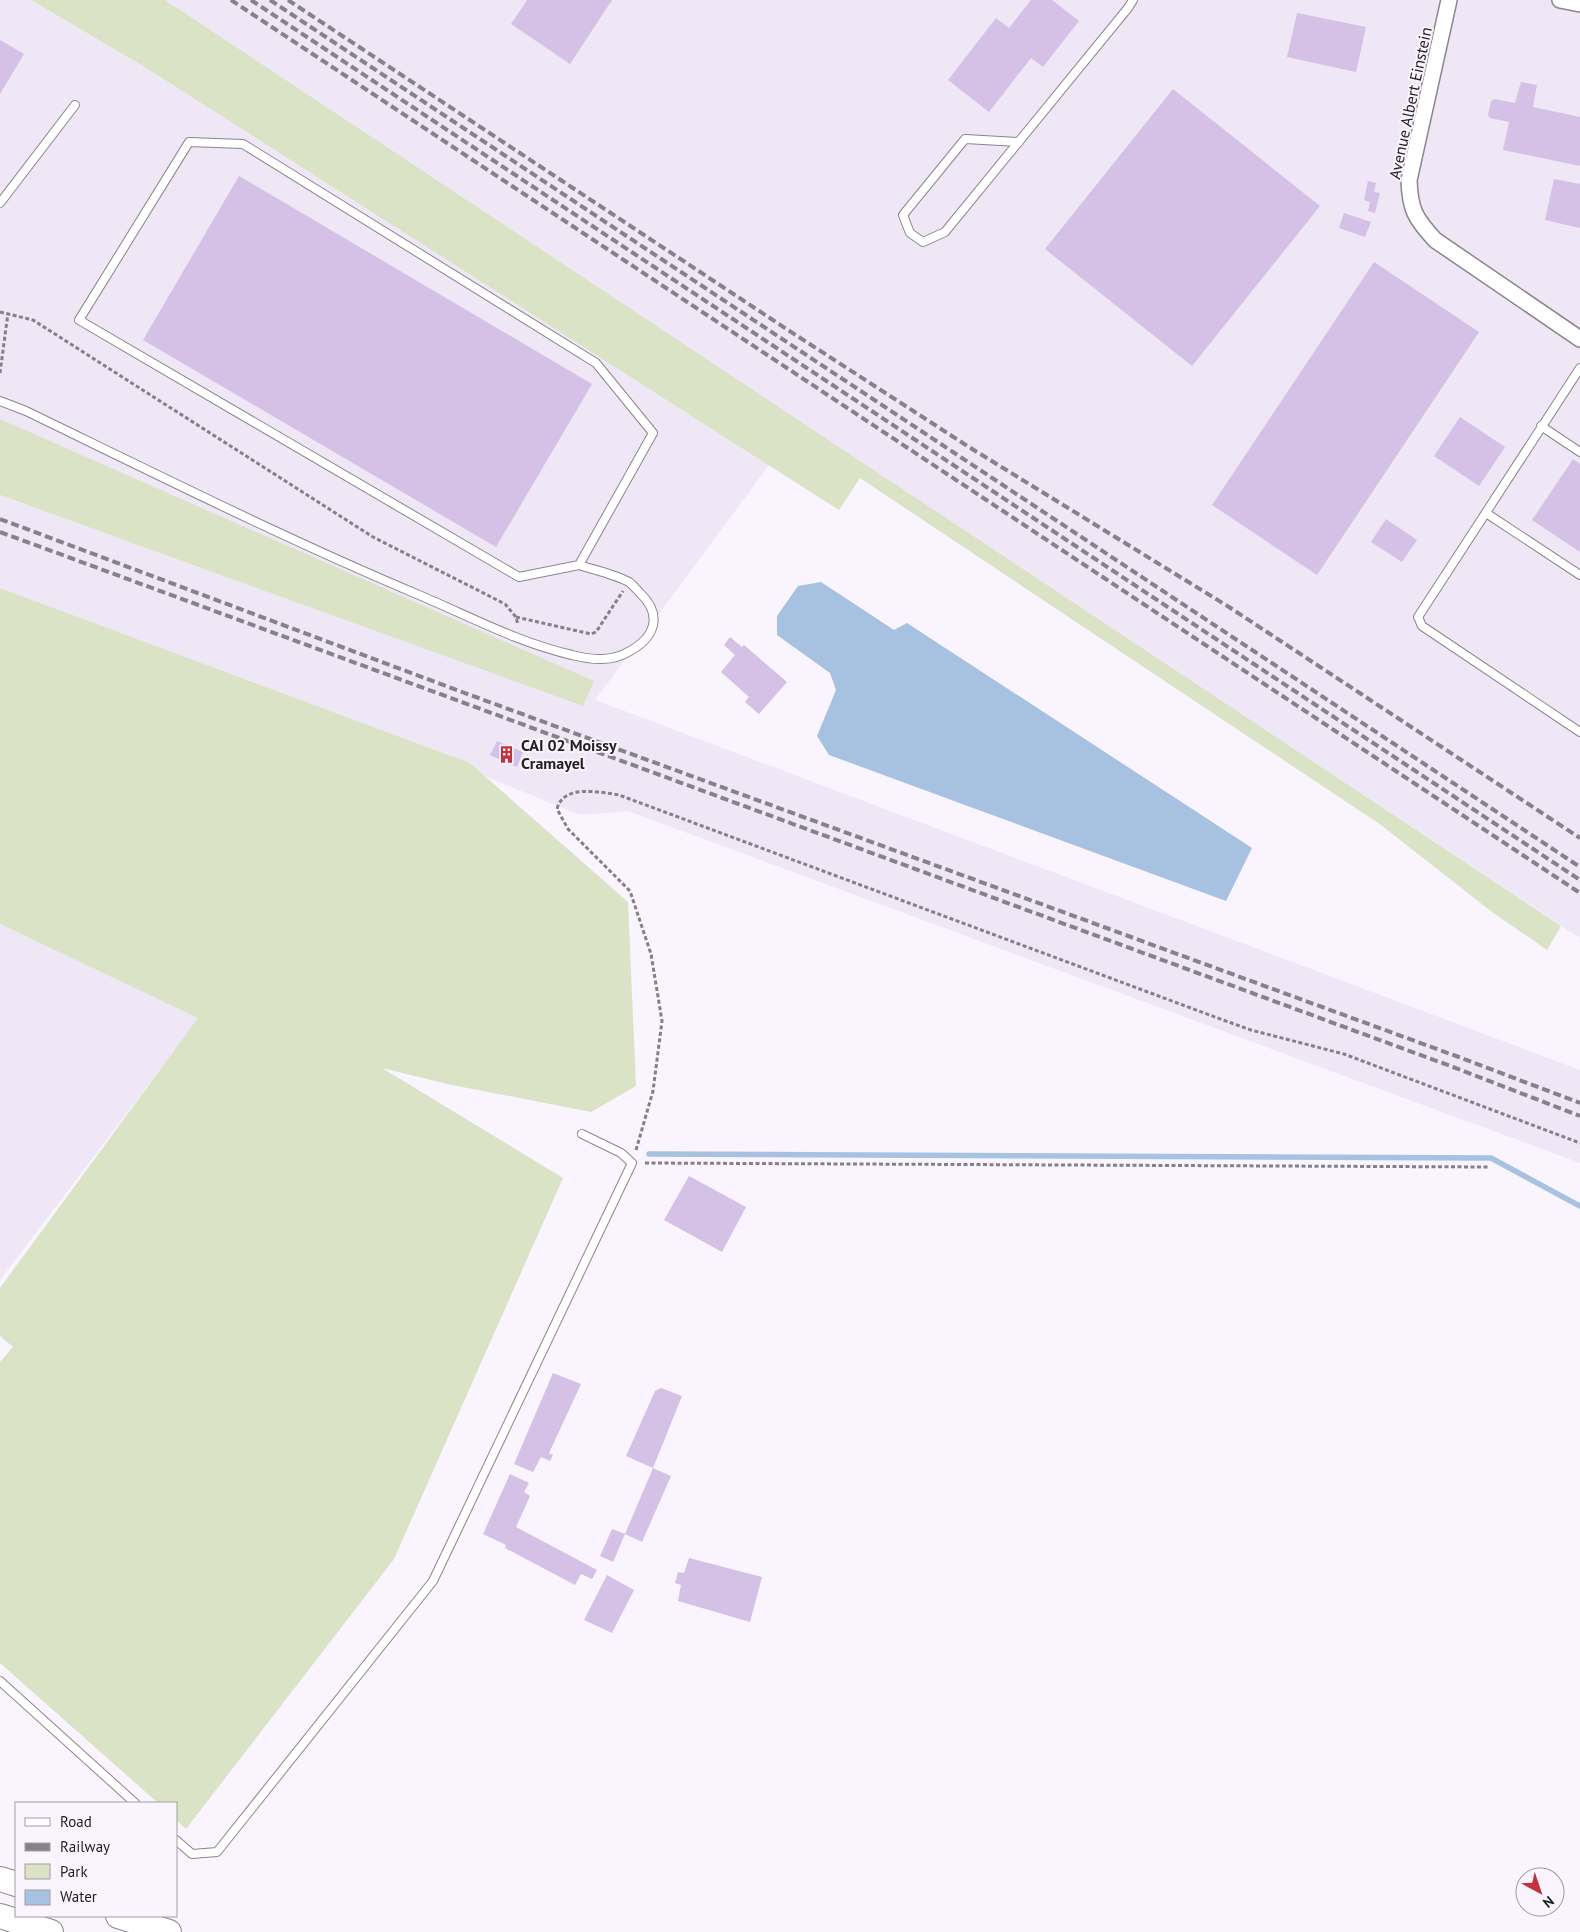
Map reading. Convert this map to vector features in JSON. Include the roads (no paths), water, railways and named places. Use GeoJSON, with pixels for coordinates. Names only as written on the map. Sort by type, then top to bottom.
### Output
{"type":"FeatureCollection","features":[{"type":"Feature","properties":{"kind":"main road"},"geometry":{"type":"LineString","coordinates":[[0,1879],[15,1884]]}},
{"type":"Feature","properties":{"kind":"main road"},"geometry":{"type":"LineString","coordinates":[[0,1916],[51,1932]]}},
{"type":"Feature","properties":{"kind":"main road"},"geometry":{"type":"LineString","coordinates":[[121,1917],[169,1932]]}},
{"type":"Feature","properties":{"kind":"street","name":"Avenue Albert Einstein"},"geometry":{"type":"LineString","coordinates":[[1450,0],[1409,180],[1410,202],[1419,222],[1435,240],[1580,339]]}},
{"type":"Feature","properties":{"kind":"street"},"geometry":{"type":"LineString","coordinates":[[1560,0],[1580,4]]}},
{"type":"Feature","properties":{"kind":"lane"},"geometry":{"type":"LineString","coordinates":[[1019,142],[965,139],[903,215],[910,233],[923,242],[945,232],[1019,142],[1128,8],[1133,0]]}},
{"type":"Feature","properties":{"kind":"lane"},"geometry":{"type":"LineString","coordinates":[[0,203],[75,105]]}},
{"type":"Feature","properties":{"kind":"lane"},"geometry":{"type":"LineString","coordinates":[[0,401],[26,411],[188,490],[356,568],[548,649],[574,656],[605,660],[630,652],[642,643],[650,633],[655,620],[646,598],[629,583],[579,565],[519,577],[79,320],[189,142],[243,144],[596,363],[653,433],[579,565]]}},
{"type":"Feature","properties":{"kind":"lane"},"geometry":{"type":"LineString","coordinates":[[1580,368],[1418,617],[1422,626],[1580,732]]}},
{"type":"Feature","properties":{"kind":"lane"},"geometry":{"type":"LineString","coordinates":[[1541,426],[1580,452]]}},
{"type":"Feature","properties":{"kind":"lane"},"geometry":{"type":"LineString","coordinates":[[1486,512],[1580,575]]}},
{"type":"Feature","properties":{"kind":"lane"},"geometry":{"type":"LineString","coordinates":[[178,1842],[192,1854],[217,1852],[433,1581],[632,1163],[621,1153],[582,1134]]}},
{"type":"Feature","properties":{"kind":"lane"},"geometry":{"type":"LineString","coordinates":[[0,1681],[134,1802]]}},
{"type":"Feature","properties":{"kind":"water"},"geometry":{"type":"Polygon","coordinates":[[[821,582],[894,630],[907,623],[1252,848],[1226,901],[829,755],[817,736],[836,690],[830,673],[777,635],[777,616],[798,586],[821,582]]]}},
{"type":"Feature","properties":{"kind":"waterway"},"geometry":{"type":"LineString","coordinates":[[649,1154],[1491,1158],[1580,1206]]}},
{"type":"Feature","properties":{"kind":"railway"},"geometry":{"type":"LineString","coordinates":[[231,0],[1580,893]]}},
{"type":"Feature","properties":{"kind":"railway"},"geometry":{"type":"LineString","coordinates":[[251,0],[1580,880]]}},
{"type":"Feature","properties":{"kind":"railway"},"geometry":{"type":"LineString","coordinates":[[270,0],[1580,867]]}},
{"type":"Feature","properties":{"kind":"railway"},"geometry":{"type":"LineString","coordinates":[[288,0],[788,330],[969,447],[1229,607],[1580,838]]}},
{"type":"Feature","properties":{"kind":"railway"},"geometry":{"type":"LineString","coordinates":[[0,519],[462,692],[1580,1103]]}},
{"type":"Feature","properties":{"kind":"railway"},"geometry":{"type":"LineString","coordinates":[[0,532],[1453,1067],[1580,1116]]}},
{"type":"Feature","properties":{"kind":"place","name":"CAI 02 Moissy Cramayel"},"geometry":{"type":"Point","coordinates":[507,754]}}]}
